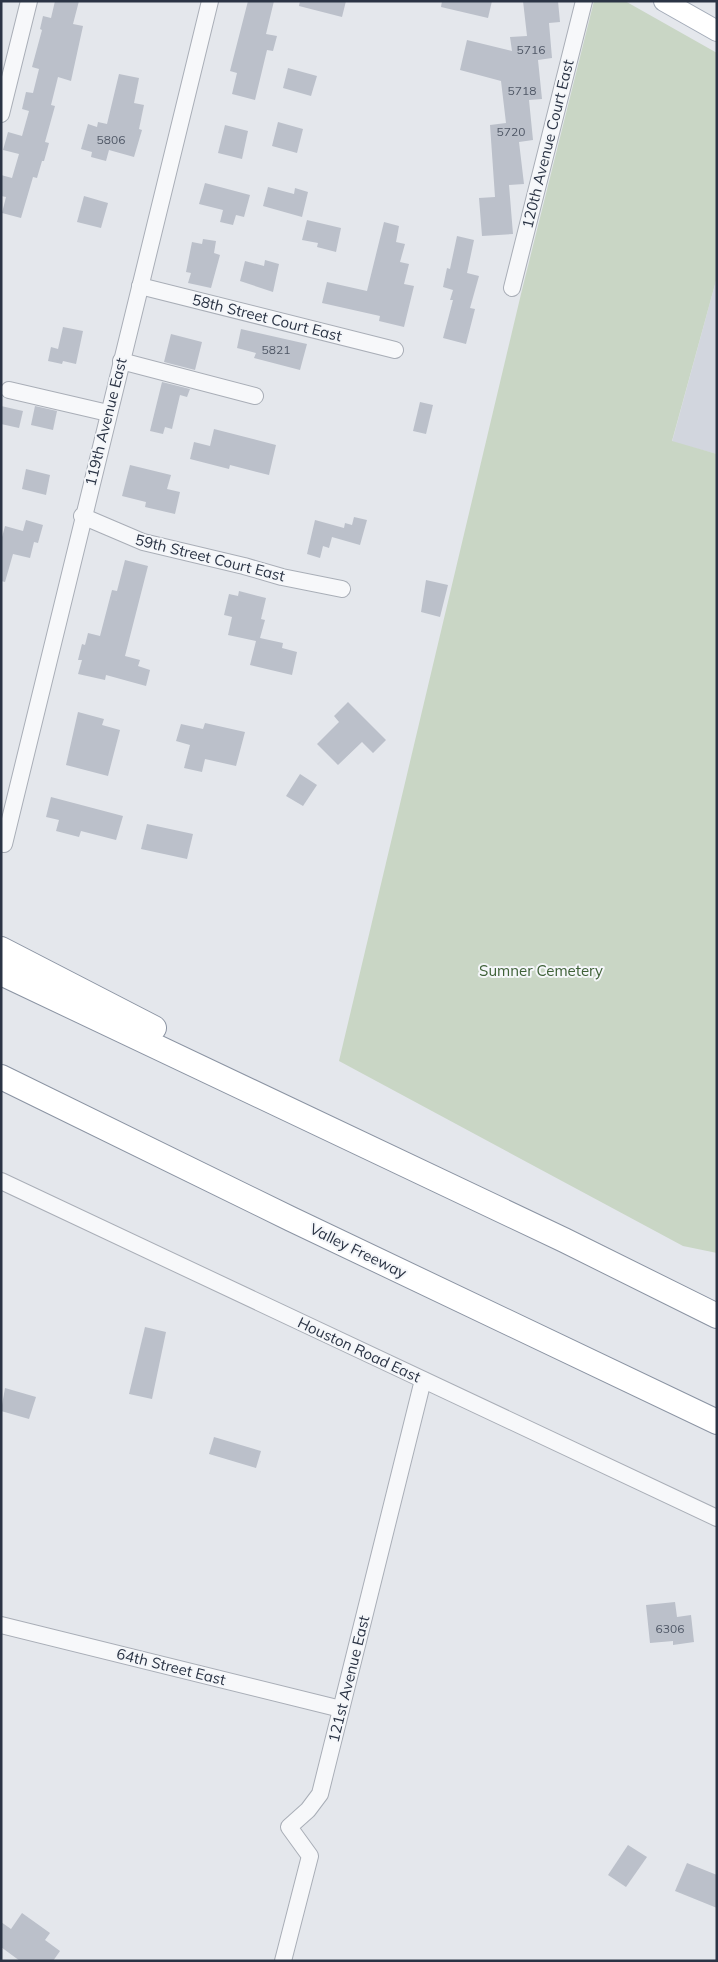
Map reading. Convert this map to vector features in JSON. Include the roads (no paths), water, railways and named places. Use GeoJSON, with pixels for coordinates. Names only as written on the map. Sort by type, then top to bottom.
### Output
{"type":"FeatureCollection","features":[{"type":"Feature","properties":{"kind":"highway"},"geometry":{"type":"LineString","coordinates":[[1,949],[217,1062],[306,1117]]}},
{"type":"Feature","properties":{"kind":"highway"},"geometry":{"type":"LineString","coordinates":[[1,973],[564,1240],[717,1316]]}},
{"type":"Feature","properties":{"kind":"highway","name":"Valley Freeway"},"geometry":{"type":"LineString","coordinates":[[1,1077],[291,1219],[717,1422]]}},
{"type":"Feature","properties":{"kind":"highway"},"geometry":{"type":"LineString","coordinates":[[1,1082],[74,1112]]}},
{"type":"Feature","properties":{"kind":"main road"},"geometry":{"type":"LineString","coordinates":[[664,1],[717,31]]}},
{"type":"Feature","properties":{"kind":"street"},"geometry":{"type":"LineString","coordinates":[[1,114],[29,1]]}},
{"type":"Feature","properties":{"kind":"street","name":"119th Avenue East"},"geometry":{"type":"LineString","coordinates":[[4,844],[82,516],[210,1]]}},
{"type":"Feature","properties":{"kind":"street","name":"120th Avenue Court East"},"geometry":{"type":"LineString","coordinates":[[512,288],[584,1]]}},
{"type":"Feature","properties":{"kind":"street","name":"58th Street Court East"},"geometry":{"type":"LineString","coordinates":[[140,286],[395,350]]}},
{"type":"Feature","properties":{"kind":"street"},"geometry":{"type":"LineString","coordinates":[[121,361],[255,396]]}},
{"type":"Feature","properties":{"kind":"street"},"geometry":{"type":"LineString","coordinates":[[9,390],[108,413]]}},
{"type":"Feature","properties":{"kind":"street","name":"59th Street Court East"},"geometry":{"type":"LineString","coordinates":[[82,516],[143,542],[282,577],[342,589]]}},
{"type":"Feature","properties":{"kind":"street","name":"Houston Road East"},"geometry":{"type":"LineString","coordinates":[[1,1181],[717,1518]]}},
{"type":"Feature","properties":{"kind":"street","name":"121st Avenue East"},"geometry":{"type":"LineString","coordinates":[[283,1961],[310,1856],[289,1827],[308,1810],[320,1794],[423,1380]]}},
{"type":"Feature","properties":{"kind":"street","name":"64th Street East"},"geometry":{"type":"LineString","coordinates":[[1,1625],[341,1709]]}},
{"type":"Feature","properties":{"kind":"park label","name":"Sumner Cemetery"},"geometry":{"type":"Point","coordinates":[541,971]}}]}
